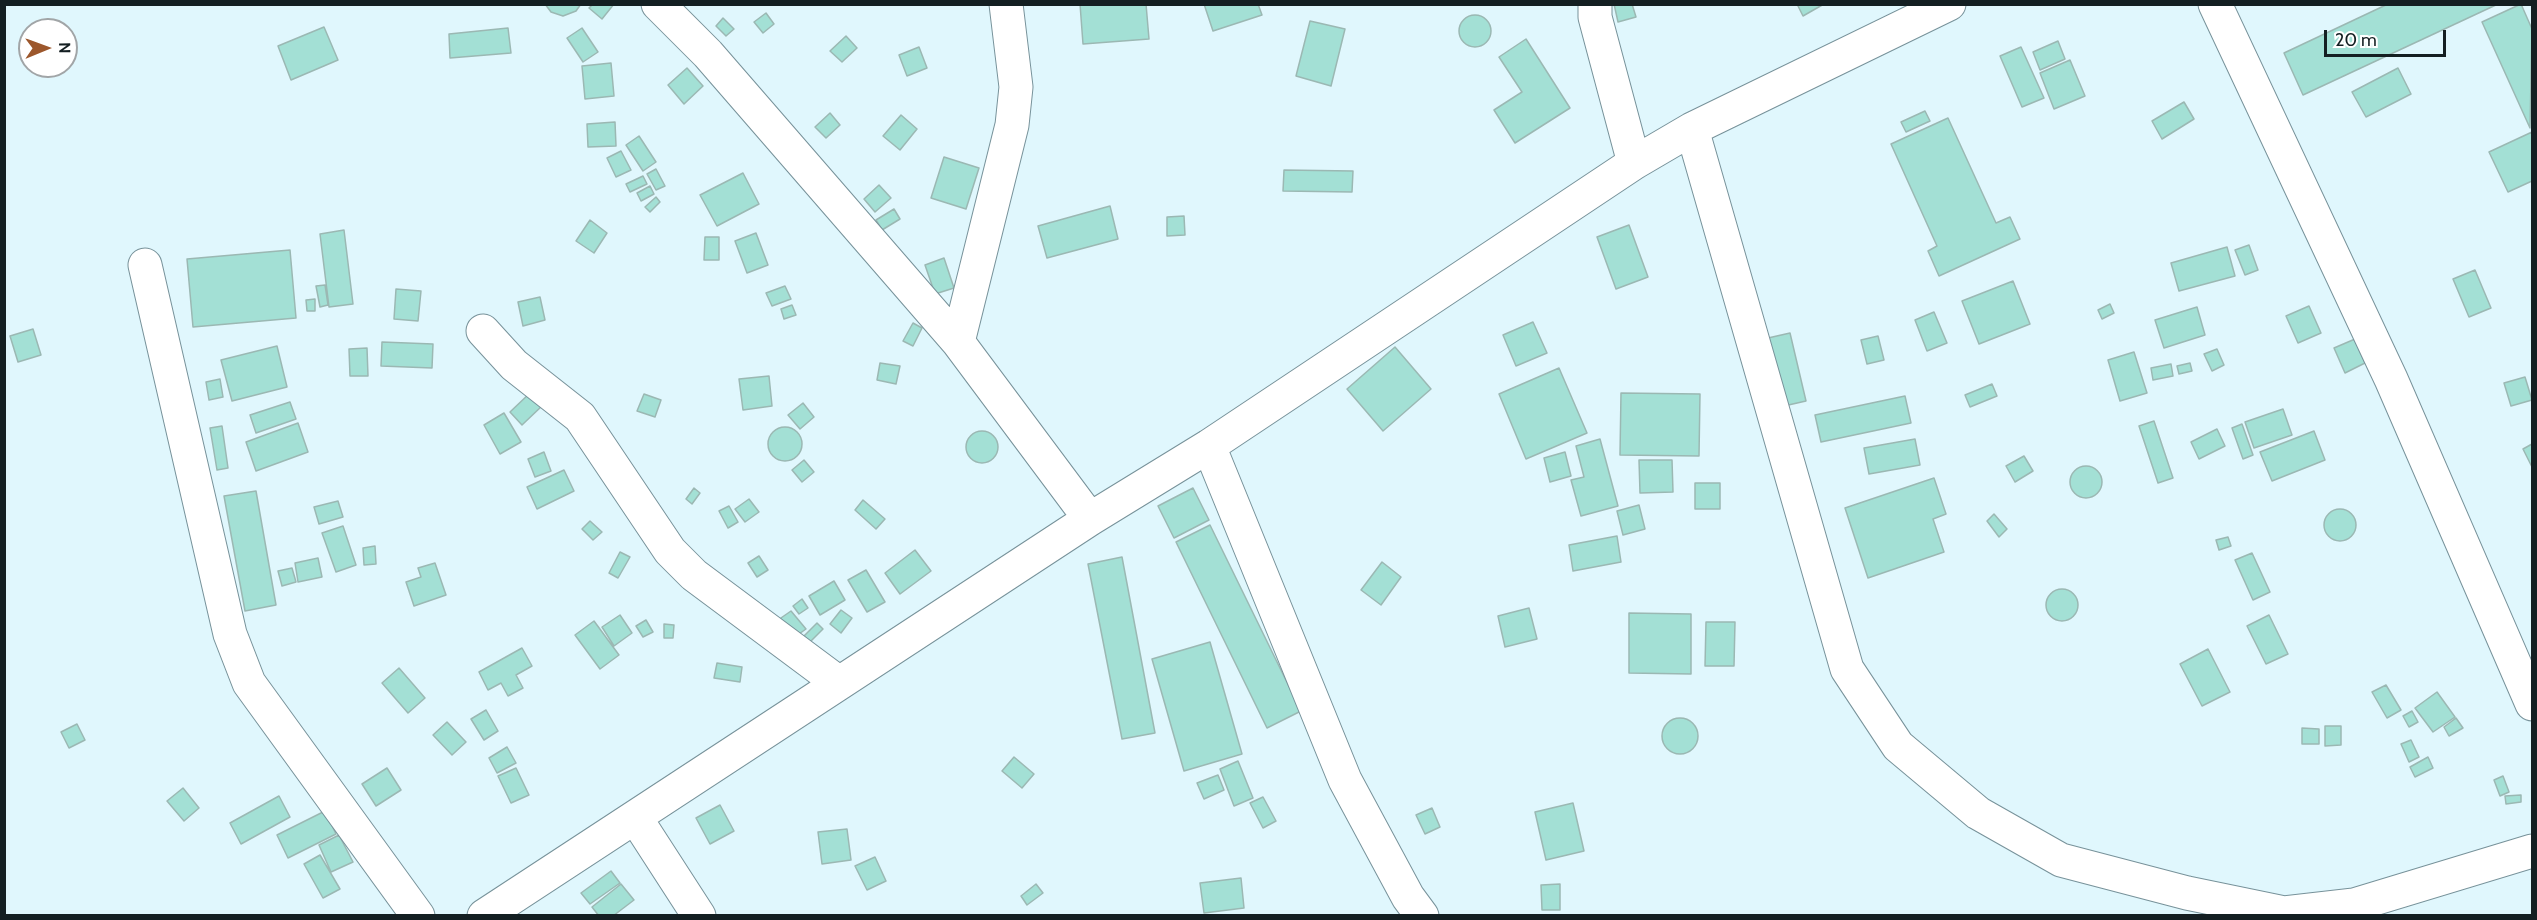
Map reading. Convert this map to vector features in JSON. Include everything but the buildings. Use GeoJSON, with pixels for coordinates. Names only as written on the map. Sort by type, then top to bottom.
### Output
{"type":"FeatureCollection","features":[{"type":"Feature","properties":{"kind":"street"},"geometry":{"type":"LineString","coordinates":[[658,4],[708,54],[958,342],[1090,519]]}},
{"type":"Feature","properties":{"kind":"street"},"geometry":{"type":"LineString","coordinates":[[958,342],[1012,125],[1016,87],[1006,4]]}},
{"type":"Feature","properties":{"kind":"street"},"geometry":{"type":"LineString","coordinates":[[1594,4],[1595,17],[1634,164]]}},
{"type":"Feature","properties":{"kind":"street"},"geometry":{"type":"LineString","coordinates":[[484,915],[1090,519],[1209,446],[1634,164],[1692,129],[1949,4]]}},
{"type":"Feature","properties":{"kind":"street"},"geometry":{"type":"LineString","coordinates":[[2215,4],[2391,379],[2532,704]]}},
{"type":"Feature","properties":{"kind":"street"},"geometry":{"type":"LineString","coordinates":[[1692,129],[1847,669],[1898,746],[1978,813],[2061,860],[2187,893],[2284,913],[2354,905],[2532,851]]}},
{"type":"Feature","properties":{"kind":"street"},"geometry":{"type":"LineString","coordinates":[[145,265],[227,622],[249,682],[418,915]]}},
{"type":"Feature","properties":{"kind":"street"},"geometry":{"type":"LineString","coordinates":[[483,332],[514,365],[580,417],[670,551],[694,575],[839,684]]}},
{"type":"Feature","properties":{"kind":"street"},"geometry":{"type":"LineString","coordinates":[[1209,446],[1345,780],[1408,897],[1422,915]]}},
{"type":"Feature","properties":{"kind":"street"},"geometry":{"type":"LineString","coordinates":[[635,817],[699,915]]}}]}
